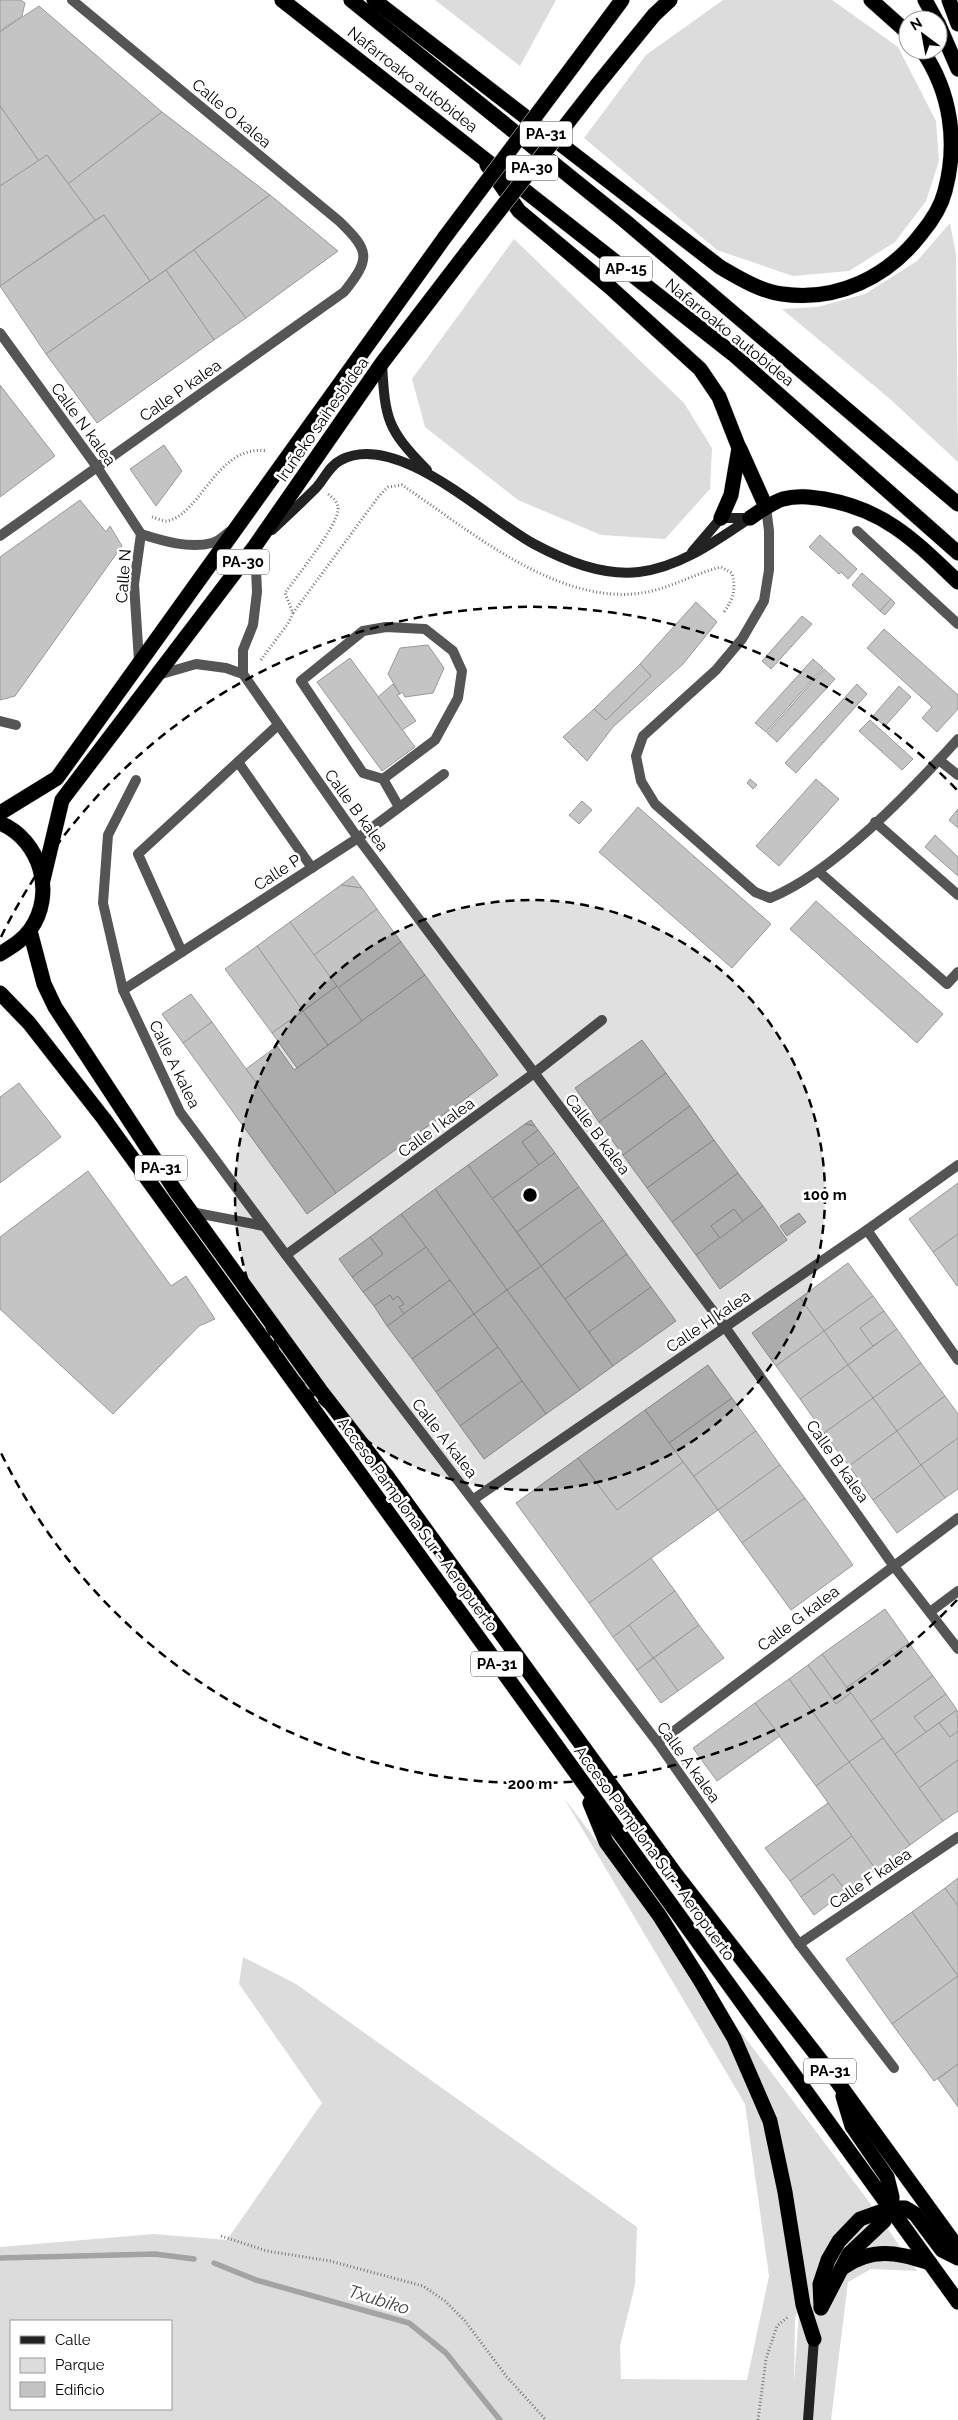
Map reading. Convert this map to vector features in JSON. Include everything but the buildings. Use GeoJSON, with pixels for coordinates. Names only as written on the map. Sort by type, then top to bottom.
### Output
{"type":"FeatureCollection","features":[{"type":"Feature","properties":{"kind":"highway","name":"Nafarroako autobidea"},"geometry":{"type":"LineString","coordinates":[[282,0],[478,152],[732,354],[958,553]]}},
{"type":"Feature","properties":{"kind":"highway","name":"Nafarroako autobidea"},"geometry":{"type":"LineString","coordinates":[[351,0],[624,221],[958,504]]}},
{"type":"Feature","properties":{"kind":"highway","name":"PA-31"},"geometry":{"type":"LineString","coordinates":[[374,0],[720,267],[761,288],[779,294],[798,296],[839,291],[878,275],[897,262],[911,247],[938,210],[945,193],[952,146],[950,121],[939,82],[927,60]]}},
{"type":"Feature","properties":{"kind":"highway","name":"Iruñeko saihesbidea"},"geometry":{"type":"LineString","coordinates":[[0,812],[57,778],[139,661],[445,237],[622,0]]}},
{"type":"Feature","properties":{"kind":"highway","name":"Iruñeko saihesbidea"},"geometry":{"type":"LineString","coordinates":[[43,880],[62,800],[255,546],[382,363],[597,84],[654,15],[670,0]]}},
{"type":"Feature","properties":{"kind":"highway"},"geometry":{"type":"LineString","coordinates":[[871,0],[898,24]]}},
{"type":"Feature","properties":{"kind":"highway"},"geometry":{"type":"LineString","coordinates":[[949,0],[958,24]]}},
{"type":"Feature","properties":{"kind":"highway"},"geometry":{"type":"LineString","coordinates":[[948,47],[958,69]]}},
{"type":"Feature","properties":{"kind":"highway"},"geometry":{"type":"LineString","coordinates":[[478,152],[519,211],[611,288],[700,369],[719,397],[739,448],[766,507]]}},
{"type":"Feature","properties":{"kind":"highway"},"geometry":{"type":"LineString","coordinates":[[721,518],[731,495],[739,448]]}},
{"type":"Feature","properties":{"kind":"highway"},"geometry":{"type":"LineString","coordinates":[[750,518],[766,507],[784,499],[806,496],[841,502],[882,518],[912,538],[958,582]]}},
{"type":"Feature","properties":{"kind":"highway"},"geometry":{"type":"LineString","coordinates":[[0,823],[10,827],[26,841],[37,860],[43,880],[43,898],[38,915],[30,930],[15,946],[0,954]]}},
{"type":"Feature","properties":{"kind":"highway","name":"PA-31"},"geometry":{"type":"LineString","coordinates":[[30,930],[44,984],[55,1007],[191,1212]]}},
{"type":"Feature","properties":{"kind":"highway","name":"Acceso Pamplona Sur - Aeropuerto"},"geometry":{"type":"LineString","coordinates":[[0,993],[29,1023],[104,1119],[958,2302]]}},
{"type":"Feature","properties":{"kind":"highway","name":"Acceso Pamplona Sur - Aeropuerto"},"geometry":{"type":"LineString","coordinates":[[191,1212],[320,1390],[397,1490],[674,1872],[839,2084],[958,2248]]}},
{"type":"Feature","properties":{"kind":"highway"},"geometry":{"type":"LineString","coordinates":[[581,1780],[606,1842],[659,1915],[734,2038],[770,2121],[785,2192],[803,2305],[814,2339]]}},
{"type":"Feature","properties":{"kind":"highway"},"geometry":{"type":"LineString","coordinates":[[814,2339],[821,2308],[839,2270],[849,2254],[884,2221],[891,2208],[892,2197],[887,2177],[852,2126],[839,2084]]}},
{"type":"Feature","properties":{"kind":"highway"},"geometry":{"type":"LineString","coordinates":[[821,2308],[820,2284],[828,2260],[839,2242],[860,2219],[891,2208],[905,2208],[915,2214],[942,2250],[958,2258]]}},
{"type":"Feature","properties":{"kind":"highway"},"geometry":{"type":"LineString","coordinates":[[839,2270],[853,2261],[868,2255],[889,2253],[930,2263]]}},
{"type":"Feature","properties":{"kind":"street","name":"Calle O kalea"},"geometry":{"type":"LineString","coordinates":[[72,0],[339,221],[358,240],[364,257]]}},
{"type":"Feature","properties":{"kind":"street","name":"Calle P kalea"},"geometry":{"type":"LineString","coordinates":[[0,536],[344,292],[361,270],[364,257]]}},
{"type":"Feature","properties":{"kind":"street","name":"Calle N kalea"},"geometry":{"type":"LineString","coordinates":[[0,333],[97,467],[141,534]]}},
{"type":"Feature","properties":{"kind":"street"},"geometry":{"type":"LineString","coordinates":[[382,363],[384,400],[389,423],[404,446],[431,475]]}},
{"type":"Feature","properties":{"kind":"street"},"geometry":{"type":"LineString","coordinates":[[156,676],[196,664],[226,668],[243,674],[243,650],[253,625],[257,592],[255,546],[318,486],[332,466],[342,460],[368,453],[390,457],[431,475],[532,543],[566,560],[611,572],[638,572],[666,566],[708,547],[750,518]]}},
{"type":"Feature","properties":{"kind":"street"},"geometry":{"type":"LineString","coordinates":[[766,507],[769,531],[769,570],[764,601],[745,634],[716,670],[642,736],[636,756],[641,781],[655,804],[755,892],[770,898],[790,890],[818,871],[875,822],[958,739]]}},
{"type":"Feature","properties":{"kind":"street"},"geometry":{"type":"LineString","coordinates":[[690,555],[721,518],[750,518],[769,531]]}},
{"type":"Feature","properties":{"kind":"street","name":"Calle N"},"geometry":{"type":"LineString","coordinates":[[139,661],[134,584],[141,534],[163,541],[190,545],[214,543],[236,528]]}},
{"type":"Feature","properties":{"kind":"street"},"geometry":{"type":"LineString","coordinates":[[857,532],[958,624]]}},
{"type":"Feature","properties":{"kind":"street"},"geometry":{"type":"LineString","coordinates":[[383,779],[436,740],[458,698],[462,671],[453,651],[425,630],[386,627],[363,631],[301,681],[363,773],[383,779],[399,808]]}},
{"type":"Feature","properties":{"kind":"street","name":"Calle B kalea"},"geometry":{"type":"LineString","coordinates":[[243,674],[358,838],[725,1327],[893,1565],[958,1649]]}},
{"type":"Feature","properties":{"kind":"street"},"geometry":{"type":"LineString","coordinates":[[0,722],[16,725]]}},
{"type":"Feature","properties":{"kind":"street"},"geometry":{"type":"LineString","coordinates":[[182,952],[138,854],[278,725]]}},
{"type":"Feature","properties":{"kind":"street"},"geometry":{"type":"LineString","coordinates":[[938,760],[958,774]]}},
{"type":"Feature","properties":{"kind":"street"},"geometry":{"type":"LineString","coordinates":[[238,762],[312,868]]}},
{"type":"Feature","properties":{"kind":"street","name":"Calle P"},"geometry":{"type":"LineString","coordinates":[[123,990],[358,838],[444,774]]}},
{"type":"Feature","properties":{"kind":"street","name":"Calle A kalea"},"geometry":{"type":"LineString","coordinates":[[136,780],[108,835],[103,903],[123,990],[180,1112],[264,1226],[474,1499],[658,1743],[799,1944],[894,2068]]}},
{"type":"Feature","properties":{"kind":"street"},"geometry":{"type":"LineString","coordinates":[[875,822],[958,895]]}},
{"type":"Feature","properties":{"kind":"street"},"geometry":{"type":"LineString","coordinates":[[818,871],[947,984],[958,972]]}},
{"type":"Feature","properties":{"kind":"street","name":"Calle I kalea"},"geometry":{"type":"LineString","coordinates":[[286,1255],[534,1074],[602,1020]]}},
{"type":"Feature","properties":{"kind":"street","name":"Calle H kalea"},"geometry":{"type":"LineString","coordinates":[[474,1499],[867,1230],[958,1165]]}},
{"type":"Feature","properties":{"kind":"street"},"geometry":{"type":"LineString","coordinates":[[191,1212],[264,1226]]}},
{"type":"Feature","properties":{"kind":"street"},"geometry":{"type":"LineString","coordinates":[[867,1230],[958,1360]]}},
{"type":"Feature","properties":{"kind":"street","name":"Calle G kalea"},"geometry":{"type":"LineString","coordinates":[[658,1743],[958,1518]]}},
{"type":"Feature","properties":{"kind":"street"},"geometry":{"type":"LineString","coordinates":[[930,1612],[958,1591]]}},
{"type":"Feature","properties":{"kind":"street","name":"Calle F kalea"},"geometry":{"type":"LineString","coordinates":[[799,1944],[958,1837]]}},
{"type":"Feature","properties":{"kind":"street"},"geometry":{"type":"LineString","coordinates":[[808,2420],[814,2339]]}},
{"type":"Feature","properties":{"kind":"path"},"geometry":{"type":"LineString","coordinates":[[152,517],[165,521],[176,518],[216,474],[237,456],[256,449],[267,451]]}},
{"type":"Feature","properties":{"kind":"path"},"geometry":{"type":"LineString","coordinates":[[261,660],[289,622],[292,613],[379,496],[388,487],[402,485],[513,560],[556,582],[594,593],[624,594],[652,591],[721,567],[732,572],[735,586],[732,600],[724,612]]}},
{"type":"Feature","properties":{"kind":"path"},"geometry":{"type":"LineString","coordinates":[[292,613],[285,593],[332,524],[338,511],[338,504],[328,493]]}},
{"type":"Feature","properties":{"kind":"path"},"geometry":{"type":"LineString","coordinates":[[221,2236],[267,2251],[330,2261],[423,2286],[445,2301],[465,2321],[507,2378],[546,2420]]}},
{"type":"Feature","properties":{"kind":"path"},"geometry":{"type":"LineString","coordinates":[[758,2420],[766,2359],[777,2326],[803,2305]]}},
{"type":"Feature","properties":{"kind":"green space"},"geometry":{"type":"Polygon","coordinates":[[[435,0],[556,0],[520,66],[435,0]]]}},
{"type":"Feature","properties":{"kind":"green space"},"geometry":{"type":"Polygon","coordinates":[[[723,0],[832,0],[898,47],[898,60],[905,60],[936,121],[939,161],[926,201],[895,242],[849,271],[793,276],[717,250],[584,138],[646,55],[723,0]]]}},
{"type":"Feature","properties":{"kind":"green space"},"geometry":{"type":"Polygon","coordinates":[[[950,223],[956,255],[958,462],[890,399],[782,309],[817,307],[865,294],[917,261],[950,223]]]}},
{"type":"Feature","properties":{"kind":"green space"},"geometry":{"type":"Polygon","coordinates":[[[514,239],[684,403],[712,448],[710,489],[665,539],[601,535],[518,500],[425,427],[412,379],[514,239]]]}},
{"type":"Feature","properties":{"kind":"green space"},"geometry":{"type":"Polygon","coordinates":[[[564,1798],[867,2199],[917,2271],[871,2269],[848,2282],[831,2420],[0,2420],[0,2247],[154,2234],[227,2240],[322,2103],[239,1984],[243,1957],[296,1984],[637,2227],[635,2285],[620,2346],[621,2379],[747,2380],[769,2276],[745,2104],[564,1798]],[[799,2311],[795,2318],[794,2383],[799,2311]]]}},
{"type":"Feature","properties":{"kind":"waterway","name":"Txubiko"},"geometry":{"type":"LineString","coordinates":[[0,2258],[155,2254],[194,2259]]}},
{"type":"Feature","properties":{"kind":"waterway","name":"Txubiko"},"geometry":{"type":"LineString","coordinates":[[214,2263],[256,2280],[409,2323],[446,2353],[500,2420]]}}]}
